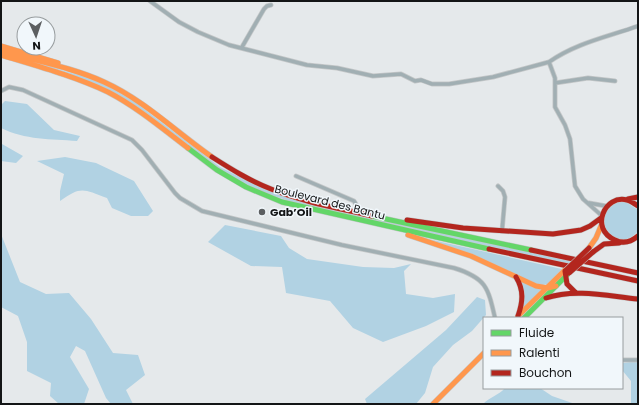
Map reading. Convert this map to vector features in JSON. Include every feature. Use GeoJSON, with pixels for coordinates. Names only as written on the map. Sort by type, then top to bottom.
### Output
{"type":"FeatureCollection","features":[{"type":"Feature","properties":{"kind":"main road"},"geometry":{"type":"LineString","coordinates":[[1,46],[62,64],[113,86]]}},
{"type":"Feature","properties":{"kind":"main road","name":"Boulevard des Bantu"},"geometry":{"type":"LineString","coordinates":[[1,50],[78,72],[113,86],[144,105],[204,152],[238,174],[282,193],[375,216],[638,272]]}},
{"type":"Feature","properties":{"kind":"main road","name":"Boulevard des Bantu"},"geometry":{"type":"LineString","coordinates":[[1,56],[80,80],[109,93],[144,115],[217,170],[242,185],[282,202],[353,219],[638,281]]}},
{"type":"Feature","properties":{"kind":"main road"},"geometry":{"type":"LineString","coordinates":[[375,216],[463,228],[548,234],[564,233],[588,227],[601,216],[606,206],[613,201],[638,196]]}},
{"type":"Feature","properties":{"kind":"main road"},"geometry":{"type":"LineString","coordinates":[[624,199],[631,201],[638,206]]}},
{"type":"Feature","properties":{"kind":"main road"},"geometry":{"type":"LineString","coordinates":[[591,250],[601,226],[601,216]]}},
{"type":"Feature","properties":{"kind":"main road"},"geometry":{"type":"LineString","coordinates":[[353,219],[452,249],[536,286],[548,288],[556,286]]}},
{"type":"Feature","properties":{"kind":"main road"},"geometry":{"type":"LineString","coordinates":[[601,226],[608,237],[620,242]]}},
{"type":"Feature","properties":{"kind":"main road"},"geometry":{"type":"LineString","coordinates":[[519,317],[548,288],[591,250],[604,244],[630,242],[638,236]]}},
{"type":"Feature","properties":{"kind":"main road"},"geometry":{"type":"LineString","coordinates":[[519,317],[546,298],[564,278],[567,271]]}},
{"type":"Feature","properties":{"kind":"main road"},"geometry":{"type":"LineString","coordinates":[[515,276],[520,283],[523,294],[523,302],[519,317]]}},
{"type":"Feature","properties":{"kind":"main road"},"geometry":{"type":"LineString","coordinates":[[564,278],[566,283],[576,293]]}},
{"type":"Feature","properties":{"kind":"main road"},"geometry":{"type":"LineString","coordinates":[[546,298],[559,294],[576,293],[638,299]]}},
{"type":"Feature","properties":{"kind":"main road"},"geometry":{"type":"LineString","coordinates":[[433,404],[483,354]]}},
{"type":"Feature","properties":{"kind":"street"},"geometry":{"type":"LineString","coordinates":[[150,1],[179,22],[229,45],[242,47],[307,65],[337,68],[373,76],[401,74],[415,81],[420,80],[441,85],[493,77],[549,62],[579,45],[638,26]]}},
{"type":"Feature","properties":{"kind":"street"},"geometry":{"type":"LineString","coordinates":[[242,47],[264,9],[271,5]]}},
{"type":"Feature","properties":{"kind":"street"},"geometry":{"type":"LineString","coordinates":[[549,62],[554,73],[556,107],[570,139],[575,186],[581,197],[601,216]]}},
{"type":"Feature","properties":{"kind":"street"},"geometry":{"type":"LineString","coordinates":[[555,83],[588,78],[615,81]]}},
{"type":"Feature","properties":{"kind":"street"},"geometry":{"type":"LineString","coordinates":[[1,91],[9,87],[24,90],[132,140],[142,150],[175,193],[180,198],[202,211],[342,245],[390,254],[468,273],[480,280],[487,288],[495,317]]}},
{"type":"Feature","properties":{"kind":"street"},"geometry":{"type":"LineString","coordinates":[[296,176],[354,200],[358,212]]}},
{"type":"Feature","properties":{"kind":"street"},"geometry":{"type":"LineString","coordinates":[[498,186],[503,191],[505,198],[502,231]]}},
{"type":"Feature","properties":{"kind":"street"},"geometry":{"type":"LineString","coordinates":[[588,203],[606,206]]}},
{"type":"Feature","properties":{"kind":"street"},"geometry":{"type":"LineString","coordinates":[[623,360],[638,360]]}},
{"type":"Feature","properties":{"kind":"shaded area"},"geometry":{"type":"Polygon","coordinates":[[[46,66],[104,84],[135,102],[220,167],[266,190],[573,262],[570,265],[295,203],[268,194],[250,187],[225,173],[157,121],[114,93],[89,81],[46,66]]]}},
{"type":"Feature","properties":{"kind":"shaded area"},"geometry":{"type":"Polygon","coordinates":[[[5,101],[27,104],[54,130],[80,136],[77,141],[38,138],[19,135],[1,128],[1,105],[5,101]]]}},
{"type":"Feature","properties":{"kind":"shaded area"},"geometry":{"type":"Polygon","coordinates":[[[1,144],[23,156],[16,163],[1,161],[1,144]]]}},
{"type":"Feature","properties":{"kind":"shaded area"},"geometry":{"type":"Polygon","coordinates":[[[65,157],[96,163],[134,181],[153,211],[148,216],[131,216],[112,208],[107,198],[82,190],[67,196],[60,201],[60,191],[64,174],[37,161],[65,157]]]}},
{"type":"Feature","properties":{"kind":"shaded area"},"geometry":{"type":"Polygon","coordinates":[[[619,202],[626,202],[638,210],[638,231],[629,238],[621,240],[613,237],[604,224],[605,215],[609,208],[619,202]]]}},
{"type":"Feature","properties":{"kind":"shaded area"},"geometry":{"type":"Polygon","coordinates":[[[225,225],[281,236],[289,248],[307,259],[363,267],[394,268],[411,264],[404,271],[406,294],[433,298],[455,294],[454,312],[426,326],[383,342],[353,328],[330,301],[286,293],[282,267],[251,266],[208,242],[225,225]]]}},
{"type":"Feature","properties":{"kind":"shaded area"},"geometry":{"type":"Polygon","coordinates":[[[1,234],[20,282],[46,294],[69,293],[91,319],[113,353],[138,355],[145,375],[126,390],[133,404],[111,404],[106,398],[85,351],[76,346],[70,357],[89,389],[84,404],[59,404],[50,396],[51,383],[27,371],[27,342],[18,316],[1,307],[1,234]]]}},
{"type":"Feature","properties":{"kind":"shaded area"},"geometry":{"type":"Polygon","coordinates":[[[428,239],[562,269],[547,284],[538,285],[477,256],[428,239]]]}},
{"type":"Feature","properties":{"kind":"shaded area"},"geometry":{"type":"Polygon","coordinates":[[[520,281],[542,290],[524,308],[520,281]]]}},
{"type":"Feature","properties":{"kind":"shaded area"},"geometry":{"type":"Polygon","coordinates":[[[477,297],[485,300],[486,315],[472,331],[453,345],[433,367],[425,393],[416,404],[367,404],[365,399],[446,330],[477,297]]]}},
{"type":"Feature","properties":{"kind":"shaded area"},"geometry":{"type":"Polygon","coordinates":[[[638,361],[638,404],[631,404],[631,381],[623,371],[623,363],[638,361]]]}},
{"type":"Feature","properties":{"kind":"shaded area"},"geometry":{"type":"Polygon","coordinates":[[[504,389],[542,389],[552,396],[575,404],[483,404],[504,389]]]}},
{"type":"Feature","properties":{"kind":"traffic: fast"},"geometry":{"type":"LineString","coordinates":[[188,148],[217,170],[246,187],[282,202],[489,249]]}},
{"type":"Feature","properties":{"kind":"traffic: fast"},"geometry":{"type":"LineString","coordinates":[[372,216],[531,250]]}},
{"type":"Feature","properties":{"kind":"traffic: fast"},"geometry":{"type":"LineString","coordinates":[[525,317],[567,275]]}},
{"type":"Feature","properties":{"kind":"traffic: slow"},"geometry":{"type":"LineString","coordinates":[[1,46],[58,63]]}},
{"type":"Feature","properties":{"kind":"traffic: slow"},"geometry":{"type":"LineString","coordinates":[[1,51],[66,68],[119,89],[146,107],[212,157]]}},
{"type":"Feature","properties":{"kind":"traffic: slow"},"geometry":{"type":"LineString","coordinates":[[1,55],[69,76],[108,92],[139,111],[188,148]]}},
{"type":"Feature","properties":{"kind":"traffic: slow"},"geometry":{"type":"LineString","coordinates":[[589,248],[596,238],[601,226]]}},
{"type":"Feature","properties":{"kind":"traffic: slow"},"geometry":{"type":"LineString","coordinates":[[408,235],[471,256],[536,286],[548,288],[556,286]]}},
{"type":"Feature","properties":{"kind":"traffic: slow"},"geometry":{"type":"LineString","coordinates":[[518,316],[565,270]]}},
{"type":"Feature","properties":{"kind":"traffic: slow"},"geometry":{"type":"LineString","coordinates":[[433,404],[483,354]]}},
{"type":"Feature","properties":{"kind":"traffic: jam"},"geometry":{"type":"LineString","coordinates":[[212,157],[248,179],[283,194],[372,216]]}},
{"type":"Feature","properties":{"kind":"traffic: jam"},"geometry":{"type":"LineString","coordinates":[[628,199],[638,197]]}},
{"type":"Feature","properties":{"kind":"traffic: jam"},"geometry":{"type":"LineString","coordinates":[[638,206],[627,200],[612,202],[603,214],[602,221],[603,228],[607,235],[615,240],[627,242],[638,236]]}},
{"type":"Feature","properties":{"kind":"traffic: jam"},"geometry":{"type":"LineString","coordinates":[[407,220],[463,228],[553,234],[581,230],[590,226],[601,218]]}},
{"type":"Feature","properties":{"kind":"traffic: jam"},"geometry":{"type":"LineString","coordinates":[[593,252],[604,244],[619,243]]}},
{"type":"Feature","properties":{"kind":"traffic: jam"},"geometry":{"type":"LineString","coordinates":[[566,270],[589,248]]}},
{"type":"Feature","properties":{"kind":"traffic: jam"},"geometry":{"type":"LineString","coordinates":[[489,249],[638,281]]}},
{"type":"Feature","properties":{"kind":"traffic: jam"},"geometry":{"type":"LineString","coordinates":[[531,250],[638,273]]}},
{"type":"Feature","properties":{"kind":"traffic: jam"},"geometry":{"type":"LineString","coordinates":[[569,273],[593,252]]}},
{"type":"Feature","properties":{"kind":"traffic: jam"},"geometry":{"type":"LineString","coordinates":[[565,271],[567,284],[576,293]]}},
{"type":"Feature","properties":{"kind":"traffic: jam"},"geometry":{"type":"LineString","coordinates":[[516,277],[519,282],[522,296],[518,316]]}},
{"type":"Feature","properties":{"kind":"traffic: jam"},"geometry":{"type":"LineString","coordinates":[[546,298],[557,295],[580,293],[638,299]]}},
{"type":"Feature","properties":{"kind":"place","name":"Gab’Oil"},"geometry":{"type":"Point","coordinates":[262,212]}}]}
